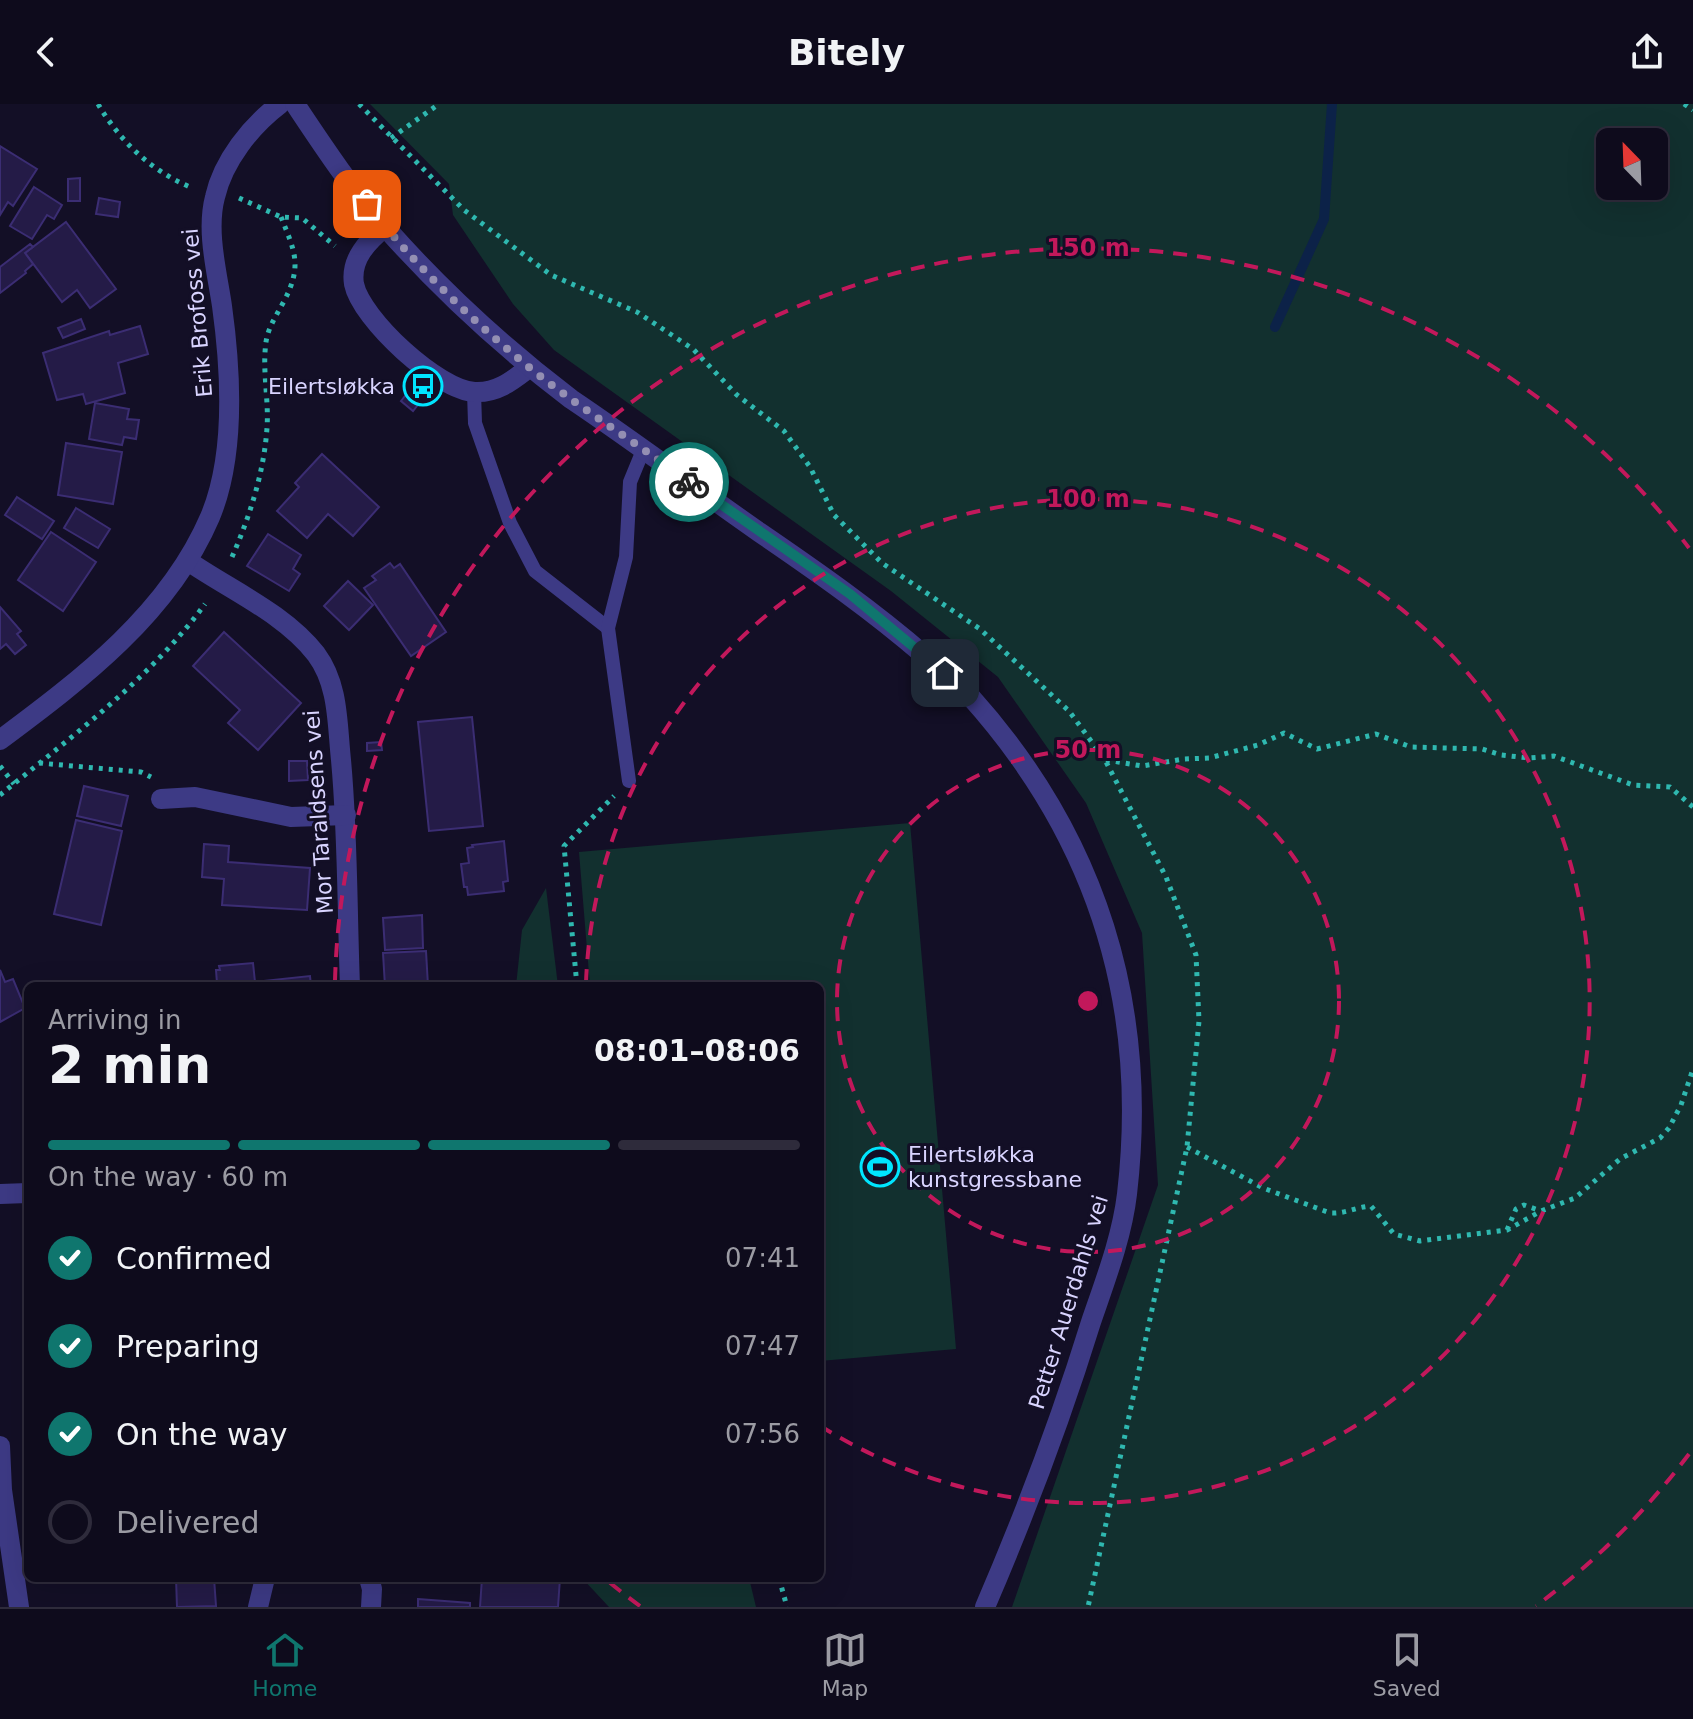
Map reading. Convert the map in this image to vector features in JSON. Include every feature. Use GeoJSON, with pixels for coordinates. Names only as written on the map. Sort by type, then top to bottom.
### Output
{"type":"FeatureCollection","features":[{"type":"Feature","properties":{"kind":"street","name":"Erik Brofoss vei"},"geometry":{"type":"LineString","coordinates":[[0,740],[45,707],[126,636],[164,596],[188,561],[211,514],[222,472],[229,407],[225,328],[213,240],[215,195],[233,156],[253,128],[280,104]]}},
{"type":"Feature","properties":{"kind":"street","name":"Petter Auerdahls vei"},"geometry":{"type":"LineString","coordinates":[[295,104],[385,227],[460,306],[530,367],[703,493],[850,594],[968,694],[1027,768],[1062,824],[1099,904],[1117,966],[1128,1030],[1132,1120],[1127,1197],[1108,1270],[1070,1388],[985,1607]]}},
{"type":"Feature","properties":{"kind":"street"},"geometry":{"type":"LineString","coordinates":[[385,227],[367,242],[358,257],[354,284],[375,322],[423,367],[446,382],[474,392],[503,388],[530,367]]}},
{"type":"Feature","properties":{"kind":"street","name":"Mor Taraldsens vei"},"geometry":{"type":"LineString","coordinates":[[188,561],[296,633],[316,654],[327,673],[338,709],[346,815],[350,982]]}},
{"type":"Feature","properties":{"kind":"street"},"geometry":{"type":"LineString","coordinates":[[161,799],[195,797],[291,817],[346,815]]}},
{"type":"Feature","properties":{"kind":"street"},"geometry":{"type":"LineString","coordinates":[[0,1194],[24,1193]]}},
{"type":"Feature","properties":{"kind":"street"},"geometry":{"type":"LineString","coordinates":[[0,1446],[2,1490],[19,1607]]}},
{"type":"Feature","properties":{"kind":"street"},"geometry":{"type":"LineString","coordinates":[[258,1607],[264,1582]]}},
{"type":"Feature","properties":{"kind":"street"},"geometry":{"type":"LineString","coordinates":[[370,1582],[371,1607]]}},
{"type":"Feature","properties":{"kind":"lane"},"geometry":{"type":"LineString","coordinates":[[474,392],[475,423],[510,523],[535,571],[608,628]]}},
{"type":"Feature","properties":{"kind":"lane"},"geometry":{"type":"LineString","coordinates":[[629,781],[608,628],[626,557],[630,482],[644,448]]}},
{"type":"Feature","properties":{"kind":"path"},"geometry":{"type":"LineString","coordinates":[[98,104],[113,129],[139,155],[169,178],[215,195],[240,199],[281,217],[302,218],[331,245],[358,257]]}},
{"type":"Feature","properties":{"kind":"path"},"geometry":{"type":"LineString","coordinates":[[359,104],[464,210],[551,275],[637,312],[693,349],[737,395],[784,431],[810,467],[834,515],[843,525],[882,563],[980,629],[1069,711],[1105,760],[1166,877],[1196,955],[1199,1021],[1187,1147],[1088,1607]]}},
{"type":"Feature","properties":{"kind":"path"},"geometry":{"type":"LineString","coordinates":[[391,138],[439,104]]}},
{"type":"Feature","properties":{"kind":"path"},"geometry":{"type":"LineString","coordinates":[[1684,104],[1693,110]]}},
{"type":"Feature","properties":{"kind":"path"},"geometry":{"type":"LineString","coordinates":[[1105,760],[1142,766],[1209,758],[1258,745],[1284,733],[1317,749],[1376,734],[1411,747],[1482,749],[1529,758],[1554,756],[1633,785],[1670,787],[1693,807]]}},
{"type":"Feature","properties":{"kind":"path"},"geometry":{"type":"LineString","coordinates":[[39,763],[141,772],[155,779]]}},
{"type":"Feature","properties":{"kind":"path"},"geometry":{"type":"LineString","coordinates":[[0,766],[14,784]]}},
{"type":"Feature","properties":{"kind":"path"},"geometry":{"type":"LineString","coordinates":[[577,982],[564,846],[629,781]]}},
{"type":"Feature","properties":{"kind":"path"},"geometry":{"type":"LineString","coordinates":[[1187,1147],[1263,1188],[1330,1213],[1341,1214],[1357,1207],[1371,1206],[1394,1234],[1420,1241],[1507,1230],[1541,1211],[1575,1198],[1620,1159],[1660,1138],[1681,1105],[1693,1069]]}},
{"type":"Feature","properties":{"kind":"path"},"geometry":{"type":"LineString","coordinates":[[1507,1230],[1516,1209],[1524,1205],[1541,1211]]}},
{"type":"Feature","properties":{"kind":"path"},"geometry":{"type":"LineString","coordinates":[[780,1582],[787,1607]]}},
{"type":"Feature","properties":{"kind":"green space"},"geometry":{"type":"Polygon","coordinates":[[[370,104],[1693,104],[1693,1607],[1012,1607],[1158,1185],[1142,933],[1086,803],[998,677],[891,591],[554,350],[513,304],[453,215],[449,184],[370,104]]]}},
{"type":"Feature","properties":{"kind":"green space","name":"Eilertsløkka kunstgressbane"},"geometry":{"type":"Polygon","coordinates":[[[910,823],[956,1349],[824,1361],[824,982],[590,982],[579,852],[910,823]]]}},
{"type":"Feature","properties":{"kind":"green space"},"geometry":{"type":"Polygon","coordinates":[[[546,888],[558,982],[516,982],[522,930],[546,888]]]}},
{"type":"Feature","properties":{"kind":"green space"},"geometry":{"type":"Polygon","coordinates":[[[586,1582],[750,1582],[756,1607],[609,1607],[586,1582]]]}},
{"type":"Feature","properties":{"kind":"building"},"geometry":{"type":"Polygon","coordinates":[[[0,146],[37,169],[13,206],[8,202],[0,215],[0,146]]]}},
{"type":"Feature","properties":{"kind":"building"},"geometry":{"type":"Polygon","coordinates":[[[80,178],[80,201],[68,201],[68,179],[80,178]]]}},
{"type":"Feature","properties":{"kind":"building"},"geometry":{"type":"Polygon","coordinates":[[[34,187],[62,205],[54,219],[47,215],[32,239],[10,226],[34,187]]]}},
{"type":"Feature","properties":{"kind":"building"},"geometry":{"type":"Polygon","coordinates":[[[99,198],[120,202],[118,217],[96,214],[99,198]]]}},
{"type":"Feature","properties":{"kind":"building"},"geometry":{"type":"Polygon","coordinates":[[[66,222],[116,289],[90,308],[77,290],[62,302],[25,253],[66,222]]]}},
{"type":"Feature","properties":{"kind":"building"},"geometry":{"type":"Polygon","coordinates":[[[30,244],[33,247],[25,253],[33,264],[0,293],[0,267],[30,244]]]}},
{"type":"Feature","properties":{"kind":"building"},"geometry":{"type":"Polygon","coordinates":[[[81,319],[85,329],[63,338],[58,328],[81,319]]]}},
{"type":"Feature","properties":{"kind":"building"},"geometry":{"type":"Polygon","coordinates":[[[140,326],[148,354],[118,363],[125,393],[86,404],[83,394],[57,400],[43,353],[109,331],[110,335],[140,326]]]}},
{"type":"Feature","properties":{"kind":"building"},"geometry":{"type":"Polygon","coordinates":[[[409,391],[421,401],[413,411],[401,401],[409,391]]]}},
{"type":"Feature","properties":{"kind":"building"},"geometry":{"type":"Polygon","coordinates":[[[95,403],[129,409],[127,419],[139,420],[136,439],[124,437],[122,445],[89,439],[95,403]]]}},
{"type":"Feature","properties":{"kind":"building"},"geometry":{"type":"Polygon","coordinates":[[[66,443],[122,452],[113,504],[58,495],[66,443]]]}},
{"type":"Feature","properties":{"kind":"building"},"geometry":{"type":"Polygon","coordinates":[[[322,454],[379,507],[353,536],[328,514],[307,538],[277,511],[299,487],[295,483],[322,454]]]}},
{"type":"Feature","properties":{"kind":"building"},"geometry":{"type":"Polygon","coordinates":[[[17,497],[54,521],[42,539],[5,515],[17,497]]]}},
{"type":"Feature","properties":{"kind":"building"},"geometry":{"type":"Polygon","coordinates":[[[76,508],[110,529],[98,548],[64,528],[76,508]]]}},
{"type":"Feature","properties":{"kind":"building"},"geometry":{"type":"Polygon","coordinates":[[[51,532],[96,562],[63,611],[18,580],[51,532]]]}},
{"type":"Feature","properties":{"kind":"building"},"geometry":{"type":"Polygon","coordinates":[[[268,534],[301,555],[293,569],[300,574],[289,591],[247,566],[268,534]]]}},
{"type":"Feature","properties":{"kind":"building"},"geometry":{"type":"Polygon","coordinates":[[[390,563],[394,568],[400,564],[446,632],[411,656],[364,588],[376,580],[372,576],[390,563]]]}},
{"type":"Feature","properties":{"kind":"building"},"geometry":{"type":"Polygon","coordinates":[[[348,581],[373,605],[349,630],[324,606],[348,581]]]}},
{"type":"Feature","properties":{"kind":"building"},"geometry":{"type":"Polygon","coordinates":[[[0,607],[21,631],[17,634],[26,645],[15,654],[6,644],[0,649],[0,607]]]}},
{"type":"Feature","properties":{"kind":"building"},"geometry":{"type":"Polygon","coordinates":[[[224,632],[301,703],[258,750],[228,723],[240,710],[193,666],[224,632]]]}},
{"type":"Feature","properties":{"kind":"building"},"geometry":{"type":"Polygon","coordinates":[[[472,717],[483,826],[429,831],[418,722],[472,717]]]}},
{"type":"Feature","properties":{"kind":"building"},"geometry":{"type":"Polygon","coordinates":[[[381,742],[382,750],[367,751],[367,743],[381,742]]]}},
{"type":"Feature","properties":{"kind":"building"},"geometry":{"type":"Polygon","coordinates":[[[289,761],[307,761],[308,780],[289,781],[289,761]]]}},
{"type":"Feature","properties":{"kind":"building"},"geometry":{"type":"Polygon","coordinates":[[[84,786],[128,796],[121,826],[77,816],[84,786]]]}},
{"type":"Feature","properties":{"kind":"building"},"geometry":{"type":"Polygon","coordinates":[[[76,820],[122,831],[101,925],[54,914],[76,820]]]}},
{"type":"Feature","properties":{"kind":"building"},"geometry":{"type":"Polygon","coordinates":[[[504,841],[508,881],[503,882],[504,891],[468,895],[461,864],[469,863],[467,848],[504,841]]]}},
{"type":"Feature","properties":{"kind":"building"},"geometry":{"type":"Polygon","coordinates":[[[204,844],[229,846],[228,862],[310,868],[307,910],[222,905],[224,879],[202,877],[204,844]]]}},
{"type":"Feature","properties":{"kind":"building"},"geometry":{"type":"Polygon","coordinates":[[[422,915],[423,948],[385,950],[383,918],[422,915]]]}},
{"type":"Feature","properties":{"kind":"building"},"geometry":{"type":"Polygon","coordinates":[[[426,951],[428,982],[385,982],[383,953],[426,951]]]}},
{"type":"Feature","properties":{"kind":"building"},"geometry":{"type":"Polygon","coordinates":[[[253,963],[255,982],[217,982],[216,970],[220,970],[219,966],[253,963]]]}},
{"type":"Feature","properties":{"kind":"building"},"geometry":{"type":"Polygon","coordinates":[[[0,970],[5,982],[13,979],[24,1009],[0,1022],[0,970]]]}},
{"type":"Feature","properties":{"kind":"building"},"geometry":{"type":"Polygon","coordinates":[[[310,976],[311,982],[253,982],[310,976]]]}},
{"type":"Feature","properties":{"kind":"building"},"geometry":{"type":"Polygon","coordinates":[[[176,1582],[214,1582],[216,1606],[177,1607],[176,1582]]]}},
{"type":"Feature","properties":{"kind":"building"},"geometry":{"type":"Polygon","coordinates":[[[482,1582],[560,1582],[558,1607],[480,1607],[482,1582]]]}},
{"type":"Feature","properties":{"kind":"building"},"geometry":{"type":"Polygon","coordinates":[[[418,1599],[470,1603],[470,1607],[418,1607],[418,1599]]]}},
{"type":"Feature","properties":{"kind":"waterway"},"geometry":{"type":"LineString","coordinates":[[1275,327],[1324,219],[1332,104]]}},
{"type":"Feature","properties":{"kind":"way so far"},"geometry":{"type":"LineString","coordinates":[[367,204],[460,306],[530,367],[689,482]]}},
{"type":"Feature","properties":{"kind":"place","name":"Eilertsløkka"},"geometry":{"type":"Point","coordinates":[423,386]}},
{"type":"Feature","properties":{"kind":"place","name":"Eilertsløkka kunstgressbane"},"geometry":{"type":"Point","coordinates":[880,1167]}},
{"type":"Feature","properties":{"kind":"route"},"geometry":{"type":"LineString","coordinates":[[689,482],[850,594],[945,673]]}}]}
